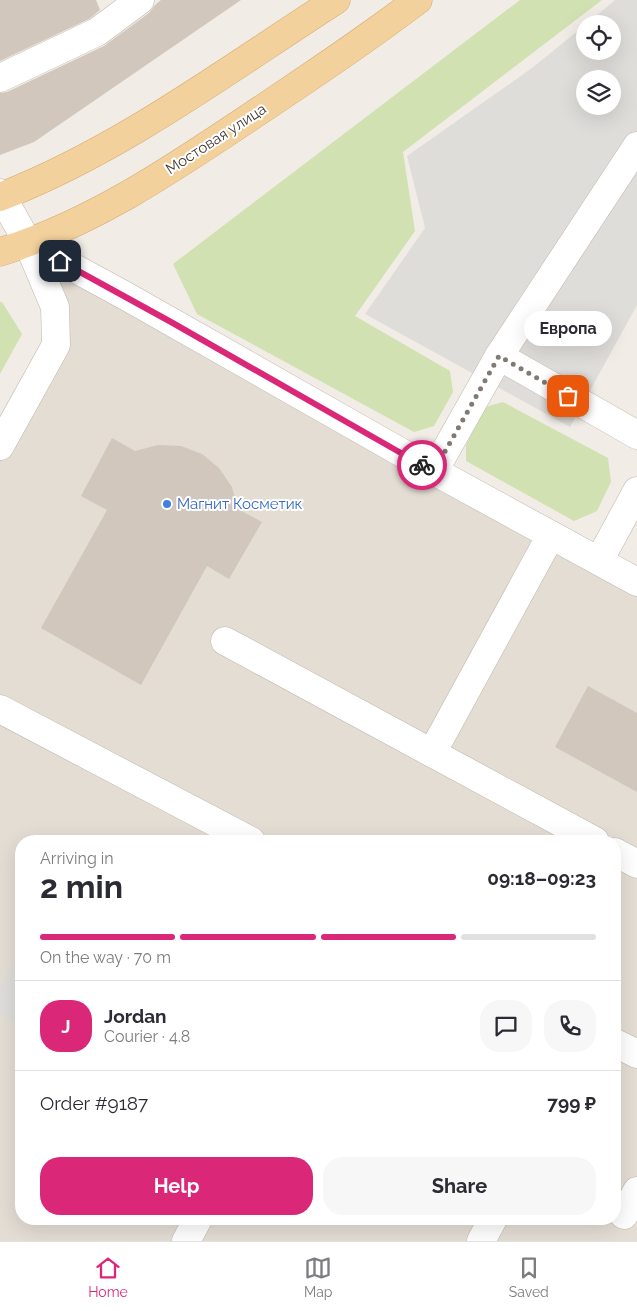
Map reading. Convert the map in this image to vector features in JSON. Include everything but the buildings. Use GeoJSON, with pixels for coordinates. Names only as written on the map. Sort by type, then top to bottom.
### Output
{"type":"FeatureCollection","features":[{"type":"Feature","properties":{"kind":"main road"},"geometry":{"type":"LineString","coordinates":[[1,196],[96,153],[175,105],[336,0]]}},
{"type":"Feature","properties":{"kind":"main road","name":"Мостовая улица"},"geometry":{"type":"LineString","coordinates":[[0,252],[28,243],[121,200],[201,150],[324,67],[418,0]]}},
{"type":"Feature","properties":{"kind":"street"},"geometry":{"type":"LineString","coordinates":[[0,78],[97,32],[140,0]]}},
{"type":"Feature","properties":{"kind":"street"},"geometry":{"type":"LineString","coordinates":[[434,471],[499,356],[637,146]]}},
{"type":"Feature","properties":{"kind":"street"},"geometry":{"type":"LineString","coordinates":[[0,446],[56,345],[55,307],[28,243],[1,196]]}},
{"type":"Feature","properties":{"kind":"street"},"geometry":{"type":"LineString","coordinates":[[28,243],[434,471],[637,582]]}},
{"type":"Feature","properties":{"kind":"street"},"geometry":{"type":"LineString","coordinates":[[499,356],[637,435]]}},
{"type":"Feature","properties":{"kind":"street"},"geometry":{"type":"LineString","coordinates":[[599,561],[637,491]]}},
{"type":"Feature","properties":{"kind":"street"},"geometry":{"type":"LineString","coordinates":[[432,753],[551,536]]}},
{"type":"Feature","properties":{"kind":"street"},"geometry":{"type":"LineString","coordinates":[[225,641],[432,753],[568,835]]}},
{"type":"Feature","properties":{"kind":"street"},"geometry":{"type":"LineString","coordinates":[[0,709],[240,835]]}},
{"type":"Feature","properties":{"kind":"street"},"geometry":{"type":"LineString","coordinates":[[621,855],[637,864]]}},
{"type":"Feature","properties":{"kind":"street"},"geometry":{"type":"LineString","coordinates":[[621,1046],[637,1054]]}},
{"type":"Feature","properties":{"kind":"street"},"geometry":{"type":"LineString","coordinates":[[624,1215],[637,1191]]}},
{"type":"Feature","properties":{"kind":"street"},"geometry":{"type":"LineString","coordinates":[[186,1241],[195,1225]]}},
{"type":"Feature","properties":{"kind":"street"},"geometry":{"type":"LineString","coordinates":[[481,1241],[490,1225]]}},
{"type":"Feature","properties":{"kind":"shaded area"},"geometry":{"type":"Polygon","coordinates":[[[615,0],[637,0],[637,305],[570,427],[365,314],[425,228],[407,156],[532,68],[576,32],[576,60],[621,60],[621,15],[597,15],[615,0]]]}},
{"type":"Feature","properties":{"kind":"shaded area"},"geometry":{"type":"Polygon","coordinates":[[[28,243],[637,582],[637,1241],[0,1241],[0,446],[56,345],[28,243]]]}},
{"type":"Feature","properties":{"kind":"shaded area"},"geometry":{"type":"Polygon","coordinates":[[[15,960],[15,1023],[0,1015],[0,987],[15,960]]]}},
{"type":"Feature","properties":{"kind":"green space"},"geometry":{"type":"Polygon","coordinates":[[[520,0],[602,0],[582,15],[576,15],[576,20],[403,152],[415,231],[355,316],[450,371],[453,392],[434,426],[414,432],[197,314],[173,264],[520,0]]]}},
{"type":"Feature","properties":{"kind":"green space"},"geometry":{"type":"Polygon","coordinates":[[[0,302],[2,302],[22,334],[0,374],[0,302]]]}},
{"type":"Feature","properties":{"kind":"green space"},"geometry":{"type":"Polygon","coordinates":[[[503,402],[608,458],[611,482],[597,511],[574,521],[466,461],[466,445],[485,407],[503,402]]]}},
{"type":"Feature","properties":{"kind":"way so far"},"geometry":{"type":"LineString","coordinates":[[422,465],[434,471],[499,356],[568,396]]}},
{"type":"Feature","properties":{"kind":"place","name":"Европа"},"geometry":{"type":"Point","coordinates":[568,396]}},
{"type":"Feature","properties":{"kind":"place","name":"Магнит Косметик"},"geometry":{"type":"Point","coordinates":[167,504]}},
{"type":"Feature","properties":{"kind":"route"},"geometry":{"type":"LineString","coordinates":[[60,261],[124,295],[422,465]]}}]}
